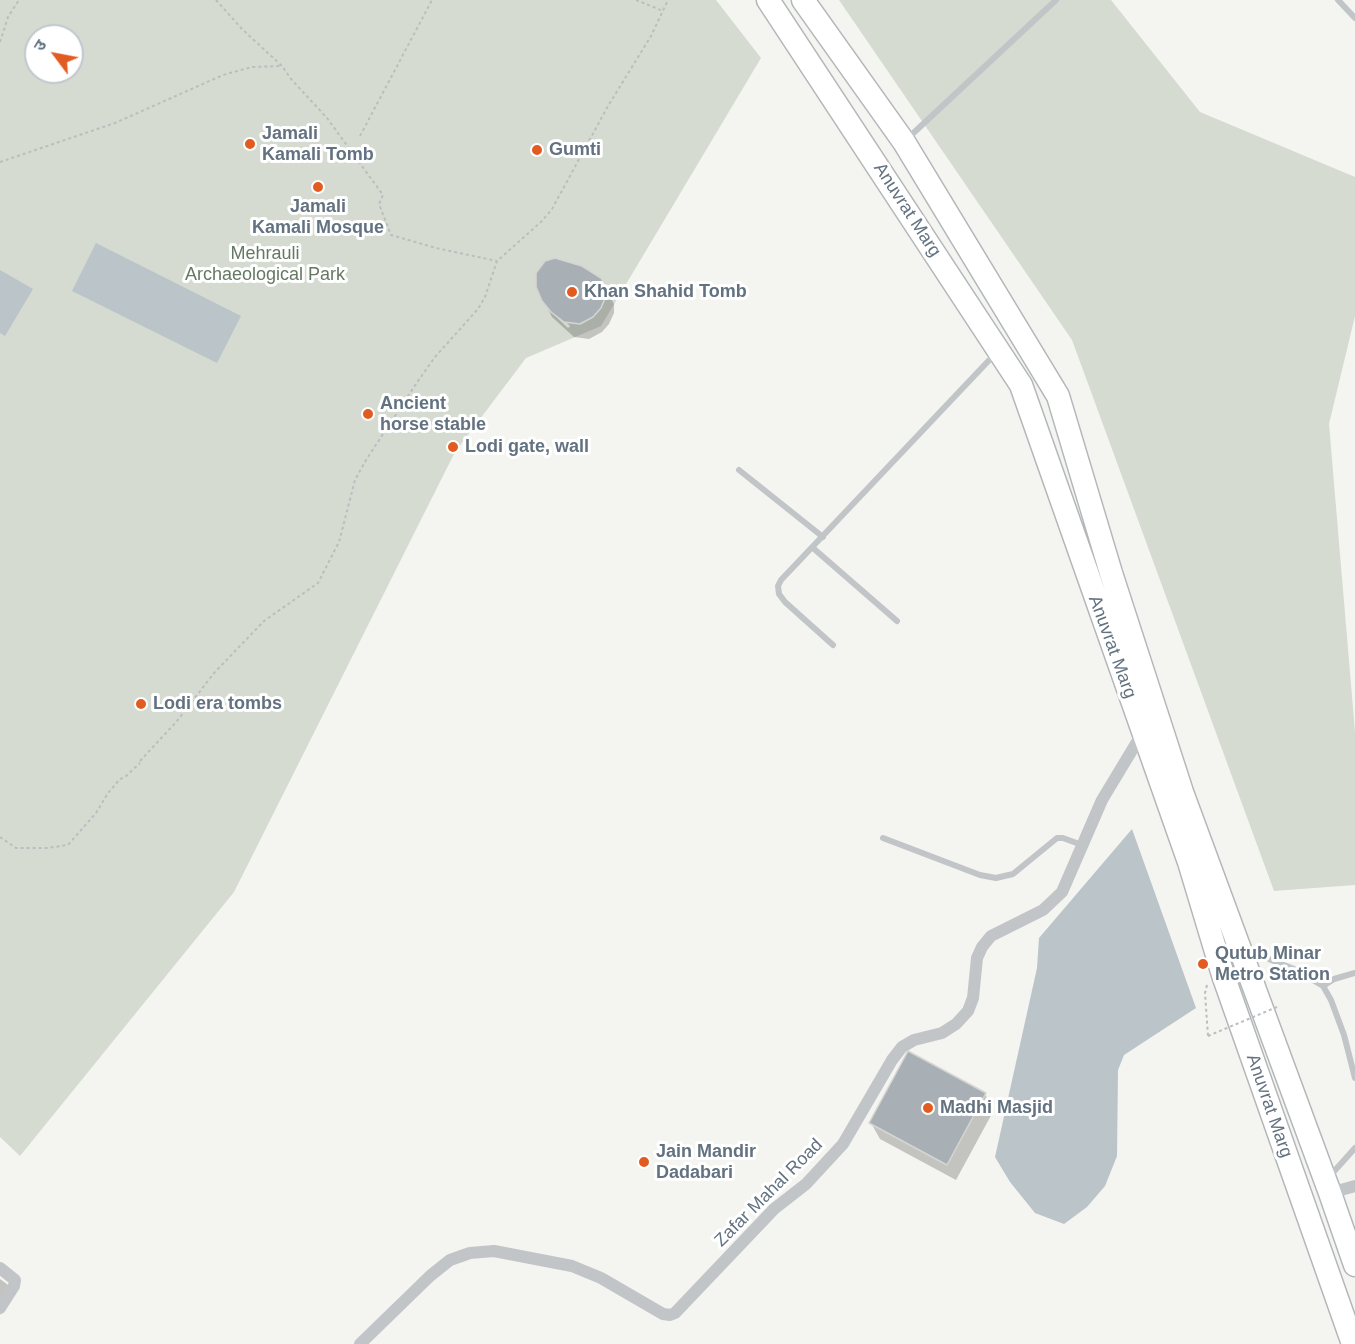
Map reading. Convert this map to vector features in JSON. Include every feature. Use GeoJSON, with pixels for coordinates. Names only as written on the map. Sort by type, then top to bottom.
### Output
{"type":"FeatureCollection","features":[{"type":"Feature","properties":{"kind":"highway","name":"Anuvrat Marg"},"geometry":{"type":"LineString","coordinates":[[768,0],[1021,385],[1188,862],[1223,975],[1353,1344]]}},
{"type":"Feature","properties":{"kind":"highway","name":"Anuvrat Marg"},"geometry":{"type":"LineString","coordinates":[[803,0],[904,142],[1058,396],[1111,573],[1182,792],[1355,1265]]}},
{"type":"Feature","properties":{"kind":"street","name":"Zafar Mahal Road"},"geometry":{"type":"LineString","coordinates":[[360,1344],[450,1260],[470,1253],[494,1251],[572,1266],[607,1281],[663,1314],[670,1316],[675,1313],[774,1209],[806,1184],[843,1144],[902,1047],[914,1040],[942,1033],[956,1024],[968,1011],[973,998],[977,958],[982,947],[991,936],[1003,928],[1043,910],[1062,892],[1102,800],[1143,732]]}},
{"type":"Feature","properties":{"kind":"street"},"geometry":{"type":"LineString","coordinates":[[1328,1187],[1355,1186]]}},
{"type":"Feature","properties":{"kind":"street"},"geometry":{"type":"LineString","coordinates":[[0,1268],[15,1280],[14,1286],[0,1308]]}},
{"type":"Feature","properties":{"kind":"lane"},"geometry":{"type":"LineString","coordinates":[[904,142],[1056,0]]}},
{"type":"Feature","properties":{"kind":"lane"},"geometry":{"type":"LineString","coordinates":[[1338,0],[1355,18]]}},
{"type":"Feature","properties":{"kind":"lane"},"geometry":{"type":"LineString","coordinates":[[833,645],[785,602],[779,594],[778,586],[781,580],[999,350]]}},
{"type":"Feature","properties":{"kind":"lane"},"geometry":{"type":"LineString","coordinates":[[739,470],[823,537]]}},
{"type":"Feature","properties":{"kind":"lane"},"geometry":{"type":"LineString","coordinates":[[813,548],[897,621]]}},
{"type":"Feature","properties":{"kind":"lane"},"geometry":{"type":"LineString","coordinates":[[883,838],[980,875],[996,878],[1013,874],[1057,838],[1083,845]]}},
{"type":"Feature","properties":{"kind":"lane"},"geometry":{"type":"LineString","coordinates":[[1238,946],[1294,969],[1323,986],[1331,1000],[1344,1035],[1355,1078]]}},
{"type":"Feature","properties":{"kind":"lane"},"geometry":{"type":"LineString","coordinates":[[1323,986],[1334,979],[1355,974]]}},
{"type":"Feature","properties":{"kind":"lane"},"geometry":{"type":"LineString","coordinates":[[1328,1187],[1355,1148]]}},
{"type":"Feature","properties":{"kind":"path"},"geometry":{"type":"LineString","coordinates":[[0,42],[8,17],[19,0]]}},
{"type":"Feature","properties":{"kind":"path"},"geometry":{"type":"LineString","coordinates":[[216,0],[282,66],[327,118],[383,195],[380,204],[391,235],[436,248],[497,261]]}},
{"type":"Feature","properties":{"kind":"path"},"geometry":{"type":"LineString","coordinates":[[360,136],[432,0]]}},
{"type":"Feature","properties":{"kind":"path"},"geometry":{"type":"LineString","coordinates":[[636,0],[663,11]]}},
{"type":"Feature","properties":{"kind":"path"},"geometry":{"type":"LineString","coordinates":[[0,837],[16,848],[48,848],[68,845],[96,813],[108,793],[120,779],[138,765],[177,721],[214,673],[264,621],[318,583],[339,542],[355,480],[366,460],[429,365],[478,309],[485,297],[497,261],[542,222],[552,210],[608,106],[651,36],[668,0]]}},
{"type":"Feature","properties":{"kind":"path"},"geometry":{"type":"LineString","coordinates":[[0,162],[115,123],[223,75],[252,68],[282,66]]}},
{"type":"Feature","properties":{"kind":"path"},"geometry":{"type":"LineString","coordinates":[[140,761],[146,756]]}},
{"type":"Feature","properties":{"kind":"path"},"geometry":{"type":"LineString","coordinates":[[1205,993],[1208,1036],[1277,1007]]}},
{"type":"Feature","properties":{"kind":"green space","name":"Mehrauli Archaeological Park"},"geometry":{"type":"Polygon","coordinates":[[[0,0],[716,0],[761,58],[601,326],[526,358],[455,452],[234,892],[20,1156],[0,1137],[0,0]]]}},
{"type":"Feature","properties":{"kind":"green space"},"geometry":{"type":"Polygon","coordinates":[[[839,0],[1111,0],[1200,112],[1355,177],[1355,316],[1329,424],[1355,732],[1355,885],[1274,891],[1072,340],[839,0]]]}},
{"type":"Feature","properties":{"kind":"shaded area"},"geometry":{"type":"Polygon","coordinates":[[[96,243],[241,316],[217,363],[72,291],[96,243]]]}},
{"type":"Feature","properties":{"kind":"shaded area"},"geometry":{"type":"Polygon","coordinates":[[[0,270],[33,289],[5,336],[0,333],[0,270]]]}},
{"type":"Feature","properties":{"kind":"shaded area"},"geometry":{"type":"Polygon","coordinates":[[[1132,829],[1196,1008],[1124,1055],[1118,1070],[1117,1156],[1105,1186],[1087,1207],[1064,1224],[1035,1213],[1010,1182],[995,1157],[1037,968],[1039,938],[1132,829]]]}},
{"type":"Feature","properties":{"kind":"building","name":"Khan Shahid Tomb"},"geometry":{"type":"Polygon","coordinates":[[[555,258],[582,266],[601,278],[606,287],[606,296],[601,308],[593,317],[580,324],[564,322],[551,312],[542,301],[536,287],[536,273],[545,261],[555,258]]]}},
{"type":"Feature","properties":{"kind":"building","name":"Madhi Masjid"},"geometry":{"type":"Polygon","coordinates":[[[908,1051],[986,1093],[947,1165],[869,1123],[908,1051]]]}},
{"type":"Feature","properties":{"kind":"place","name":"Jamali Kamali Tomb"},"geometry":{"type":"Point","coordinates":[250,144]}},
{"type":"Feature","properties":{"kind":"place","name":"Gumti"},"geometry":{"type":"Point","coordinates":[537,150]}},
{"type":"Feature","properties":{"kind":"place","name":"Jamali Kamali Mosque"},"geometry":{"type":"Point","coordinates":[318,187]}},
{"type":"Feature","properties":{"kind":"place","name":"Khan Shahid Tomb"},"geometry":{"type":"Point","coordinates":[572,292]}},
{"type":"Feature","properties":{"kind":"place","name":"Ancient horse stable"},"geometry":{"type":"Point","coordinates":[368,414]}},
{"type":"Feature","properties":{"kind":"place","name":"Lodi gate, wall"},"geometry":{"type":"Point","coordinates":[453,447]}},
{"type":"Feature","properties":{"kind":"place","name":"Lodi era tombs"},"geometry":{"type":"Point","coordinates":[141,704]}},
{"type":"Feature","properties":{"kind":"place","name":"Qutub Minar Metro Station"},"geometry":{"type":"Point","coordinates":[1203,964]}},
{"type":"Feature","properties":{"kind":"place","name":"Madhi Masjid"},"geometry":{"type":"Point","coordinates":[928,1108]}},
{"type":"Feature","properties":{"kind":"place","name":"Jain Mandir Dadabari"},"geometry":{"type":"Point","coordinates":[644,1162]}}]}
